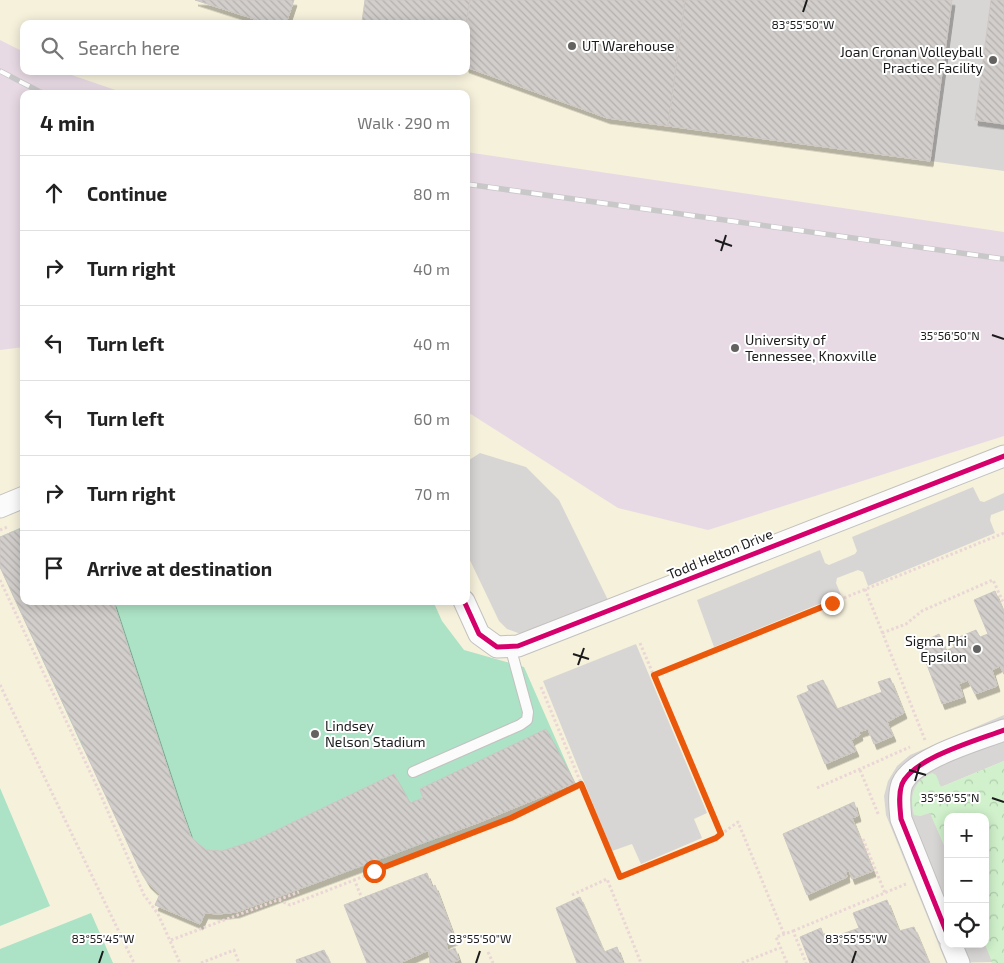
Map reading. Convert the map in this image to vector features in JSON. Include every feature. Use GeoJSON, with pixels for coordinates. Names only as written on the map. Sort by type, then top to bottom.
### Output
{"type":"FeatureCollection","features":[{"type":"Feature","properties":{"kind":"street","name":"Todd Helton Drive"},"geometry":{"type":"LineString","coordinates":[[466,605],[479,634],[496,647],[518,646],[1004,456]]}},
{"type":"Feature","properties":{"kind":"street"},"geometry":{"type":"LineString","coordinates":[[0,507],[20,499]]}},
{"type":"Feature","properties":{"kind":"street"},"geometry":{"type":"LineString","coordinates":[[944,926],[901,819],[899,799],[902,784],[910,773],[930,760],[1004,730]]}},
{"type":"Feature","properties":{"kind":"street"},"geometry":{"type":"LineString","coordinates":[[953,948],[959,963]]}},
{"type":"Feature","properties":{"kind":"lane"},"geometry":{"type":"LineString","coordinates":[[413,772],[520,725],[527,720],[528,712],[510,646]]}},
{"type":"Feature","properties":{"kind":"path"},"geometry":{"type":"LineString","coordinates":[[654,675],[1004,533]]}},
{"type":"Feature","properties":{"kind":"path"},"geometry":{"type":"LineString","coordinates":[[0,580],[99,791],[144,895],[158,914],[180,963]]}},
{"type":"Feature","properties":{"kind":"path"},"geometry":{"type":"LineString","coordinates":[[882,633],[906,624],[922,611],[994,580],[1004,604]]}},
{"type":"Feature","properties":{"kind":"path"},"geometry":{"type":"LineString","coordinates":[[865,589],[925,740]]}},
{"type":"Feature","properties":{"kind":"path"},"geometry":{"type":"LineString","coordinates":[[640,643],[721,834]]}},
{"type":"Feature","properties":{"kind":"path"},"geometry":{"type":"LineString","coordinates":[[0,685],[134,963]]}},
{"type":"Feature","properties":{"kind":"path"},"geometry":{"type":"LineString","coordinates":[[542,687],[620,877],[721,834],[738,822],[784,934]]}},
{"type":"Feature","properties":{"kind":"path"},"geometry":{"type":"LineString","coordinates":[[279,900],[290,905],[511,818],[581,784]]}},
{"type":"Feature","properties":{"kind":"path"},"geometry":{"type":"LineString","coordinates":[[864,839],[885,893]]}},
{"type":"Feature","properties":{"kind":"path"},"geometry":{"type":"LineString","coordinates":[[354,879],[361,896]]}},
{"type":"Feature","properties":{"kind":"path"},"geometry":{"type":"LineString","coordinates":[[572,895],[607,879],[641,963]]}},
{"type":"Feature","properties":{"kind":"path"},"geometry":{"type":"LineString","coordinates":[[787,963],[776,937],[907,884]]}},
{"type":"Feature","properties":{"kind":"path"},"geometry":{"type":"LineString","coordinates":[[170,940],[299,892]]}},
{"type":"Feature","properties":{"kind":"path"},"geometry":{"type":"LineString","coordinates":[[793,931],[806,963]]}},
{"type":"Feature","properties":{"kind":"path"},"geometry":{"type":"LineString","coordinates":[[742,963],[780,948]]}},
{"type":"Feature","properties":{"kind":"path"},"geometry":{"type":"LineString","coordinates":[[202,963],[234,950],[239,963]]}},
{"type":"Feature","properties":{"kind":"path"},"geometry":{"type":"LineString","coordinates":[[488,952],[493,963]]}},
{"type":"Feature","properties":{"kind":"shaded area","name":"University of Tennessee, Knoxville"},"geometry":{"type":"Polygon","coordinates":[[[0,0],[1004,0],[1004,963],[0,963],[0,0]]]}},
{"type":"Feature","properties":{"kind":"shaded area"},"geometry":{"type":"Polygon","coordinates":[[[952,0],[991,0],[975,119],[1004,124],[1004,171],[930,161],[952,0]]]}},
{"type":"Feature","properties":{"kind":"shaded area"},"geometry":{"type":"Polygon","coordinates":[[[0,40],[20,50],[20,75],[72,75],[115,90],[20,90],[20,348],[0,350],[0,40]]]}},
{"type":"Feature","properties":{"kind":"shaded area"},"geometry":{"type":"Polygon","coordinates":[[[470,153],[1004,232],[1004,436],[708,530],[618,508],[470,414],[470,153]]]}},
{"type":"Feature","properties":{"kind":"shaded area"},"geometry":{"type":"Polygon","coordinates":[[[480,453],[526,467],[559,500],[608,600],[529,633],[518,633],[507,629],[499,621],[470,560],[470,459],[480,453]]]}},
{"type":"Feature","properties":{"kind":"shaded area"},"geometry":{"type":"Polygon","coordinates":[[[973,487],[980,501],[984,502],[1004,493],[1004,510],[991,515],[990,520],[995,533],[868,586],[863,572],[858,570],[837,578],[836,583],[841,595],[714,647],[697,600],[820,550],[825,563],[829,565],[855,554],[857,551],[852,537],[973,487]]]}},
{"type":"Feature","properties":{"kind":"shaded area"},"geometry":{"type":"Polygon","coordinates":[[[636,644],[707,813],[694,819],[702,838],[641,864],[632,844],[612,851],[543,681],[636,644]]]}},
{"type":"Feature","properties":{"kind":"shaded area"},"geometry":{"type":"Polygon","coordinates":[[[1004,715],[1004,761],[941,787],[920,816],[930,812],[944,845],[944,948],[987,948],[993,962],[946,963],[886,815],[884,796],[888,781],[897,766],[910,755],[1004,715]]]}},
{"type":"Feature","properties":{"kind":"green space","name":"Lindsey Nelson Stadium"},"geometry":{"type":"Polygon","coordinates":[[[20,528],[20,605],[435,605],[442,621],[464,650],[524,667],[575,783],[434,840],[237,912],[205,913],[200,924],[155,905],[160,894],[148,883],[139,868],[113,806],[81,744],[0,567],[0,537],[20,528]]]}},
{"type":"Feature","properties":{"kind":"green space"},"geometry":{"type":"Polygon","coordinates":[[[1004,761],[1004,963],[991,963],[987,948],[989,948],[989,813],[944,813],[944,845],[930,813],[920,816],[914,815],[912,802],[914,790],[920,780],[926,776],[932,773],[936,775],[941,787],[1004,761]]]}},
{"type":"Feature","properties":{"kind":"green space"},"geometry":{"type":"Polygon","coordinates":[[[0,788],[50,906],[0,926],[0,788]]]}},
{"type":"Feature","properties":{"kind":"green space"},"geometry":{"type":"Polygon","coordinates":[[[91,913],[113,963],[0,963],[0,949],[91,913]]]}},
{"type":"Feature","properties":{"kind":"building"},"geometry":{"type":"Polygon","coordinates":[[[195,0],[294,0],[287,20],[258,20],[195,0]]]}},
{"type":"Feature","properties":{"kind":"building"},"geometry":{"type":"Polygon","coordinates":[[[365,0],[470,0],[467,20],[362,20],[365,0]]]}},
{"type":"Feature","properties":{"kind":"building","name":"UT Warehouse"},"geometry":{"type":"Polygon","coordinates":[[[470,0],[685,0],[668,126],[607,118],[470,68],[470,20],[467,20],[470,0]]]}},
{"type":"Feature","properties":{"kind":"building"},"geometry":{"type":"Polygon","coordinates":[[[685,0],[952,0],[930,161],[668,126],[685,0]]]}},
{"type":"Feature","properties":{"kind":"building","name":"Joan Cronan Volleyball Practice Facility"},"geometry":{"type":"Polygon","coordinates":[[[991,0],[1004,0],[1004,124],[975,120],[991,0]]]}},
{"type":"Feature","properties":{"kind":"building"},"geometry":{"type":"Polygon","coordinates":[[[20,529],[20,605],[114,605],[191,837],[206,850],[222,851],[256,840],[394,774],[410,803],[423,798],[420,789],[546,729],[575,783],[480,822],[237,912],[205,913],[200,924],[155,905],[160,894],[148,883],[139,868],[0,567],[0,537],[20,529]]]}},
{"type":"Feature","properties":{"kind":"building","name":"Sigma Phi Epsilon"},"geometry":{"type":"Polygon","coordinates":[[[995,591],[1004,613],[1004,674],[1000,666],[992,670],[997,686],[975,694],[968,680],[959,684],[963,697],[942,704],[919,644],[939,634],[946,651],[954,647],[952,640],[976,630],[980,637],[988,634],[974,600],[995,591]]]}},
{"type":"Feature","properties":{"kind":"building"},"geometry":{"type":"Polygon","coordinates":[[[890,678],[904,713],[887,722],[893,736],[874,744],[868,729],[859,732],[860,735],[851,740],[856,751],[825,764],[797,696],[809,691],[807,686],[823,680],[837,709],[882,692],[878,682],[890,678]]]}},
{"type":"Feature","properties":{"kind":"building"},"geometry":{"type":"Polygon","coordinates":[[[854,802],[858,816],[852,818],[873,871],[852,879],[849,871],[846,872],[847,877],[807,895],[783,834],[854,802]]]}},
{"type":"Feature","properties":{"kind":"building"},"geometry":{"type":"Polygon","coordinates":[[[427,873],[432,887],[435,885],[455,939],[446,943],[448,951],[455,948],[459,960],[451,963],[430,963],[429,950],[400,963],[367,963],[344,905],[427,873]]]}},
{"type":"Feature","properties":{"kind":"building"},"geometry":{"type":"Polygon","coordinates":[[[580,897],[604,952],[617,947],[623,963],[577,963],[556,908],[580,897]]]}},
{"type":"Feature","properties":{"kind":"building"},"geometry":{"type":"Polygon","coordinates":[[[887,900],[899,931],[914,927],[929,963],[810,963],[800,937],[821,928],[825,940],[859,928],[853,913],[887,900]]]}},
{"type":"Feature","properties":{"kind":"building"},"geometry":{"type":"Polygon","coordinates":[[[324,950],[330,963],[297,963],[296,960],[324,950]]]}},
{"type":"Feature","properties":{"kind":"railway"},"geometry":{"type":"LineString","coordinates":[[0,71],[36,90]]}},
{"type":"Feature","properties":{"kind":"railway"},"geometry":{"type":"LineString","coordinates":[[470,185],[1004,259]]}},
{"type":"Feature","properties":{"kind":"cycle path"},"geometry":{"type":"LineString","coordinates":[[466,605],[479,634],[497,647],[518,646],[1004,456]]}},
{"type":"Feature","properties":{"kind":"cycle path"},"geometry":{"type":"LineString","coordinates":[[944,926],[901,819],[900,793],[902,784],[908,775],[932,758],[1004,730]]}},
{"type":"Feature","properties":{"kind":"place","name":"UT Warehouse"},"geometry":{"type":"Point","coordinates":[572,46]}},
{"type":"Feature","properties":{"kind":"place","name":"Joan Cronan Volleyball Practice Facility"},"geometry":{"type":"Point","coordinates":[993,60]}},
{"type":"Feature","properties":{"kind":"place","name":"University of Tennessee, Knoxville"},"geometry":{"type":"Point","coordinates":[735,348]}},
{"type":"Feature","properties":{"kind":"place","name":"Sigma Phi Epsilon"},"geometry":{"type":"Point","coordinates":[977,649]}},
{"type":"Feature","properties":{"kind":"place","name":"Lindsey Nelson Stadium"},"geometry":{"type":"Point","coordinates":[315,734]}},
{"type":"Feature","properties":{"kind":"route"},"geometry":{"type":"LineString","coordinates":[[374,871],[511,818],[581,784],[620,877],[716,838],[721,834],[654,675],[832,603]]}}]}
